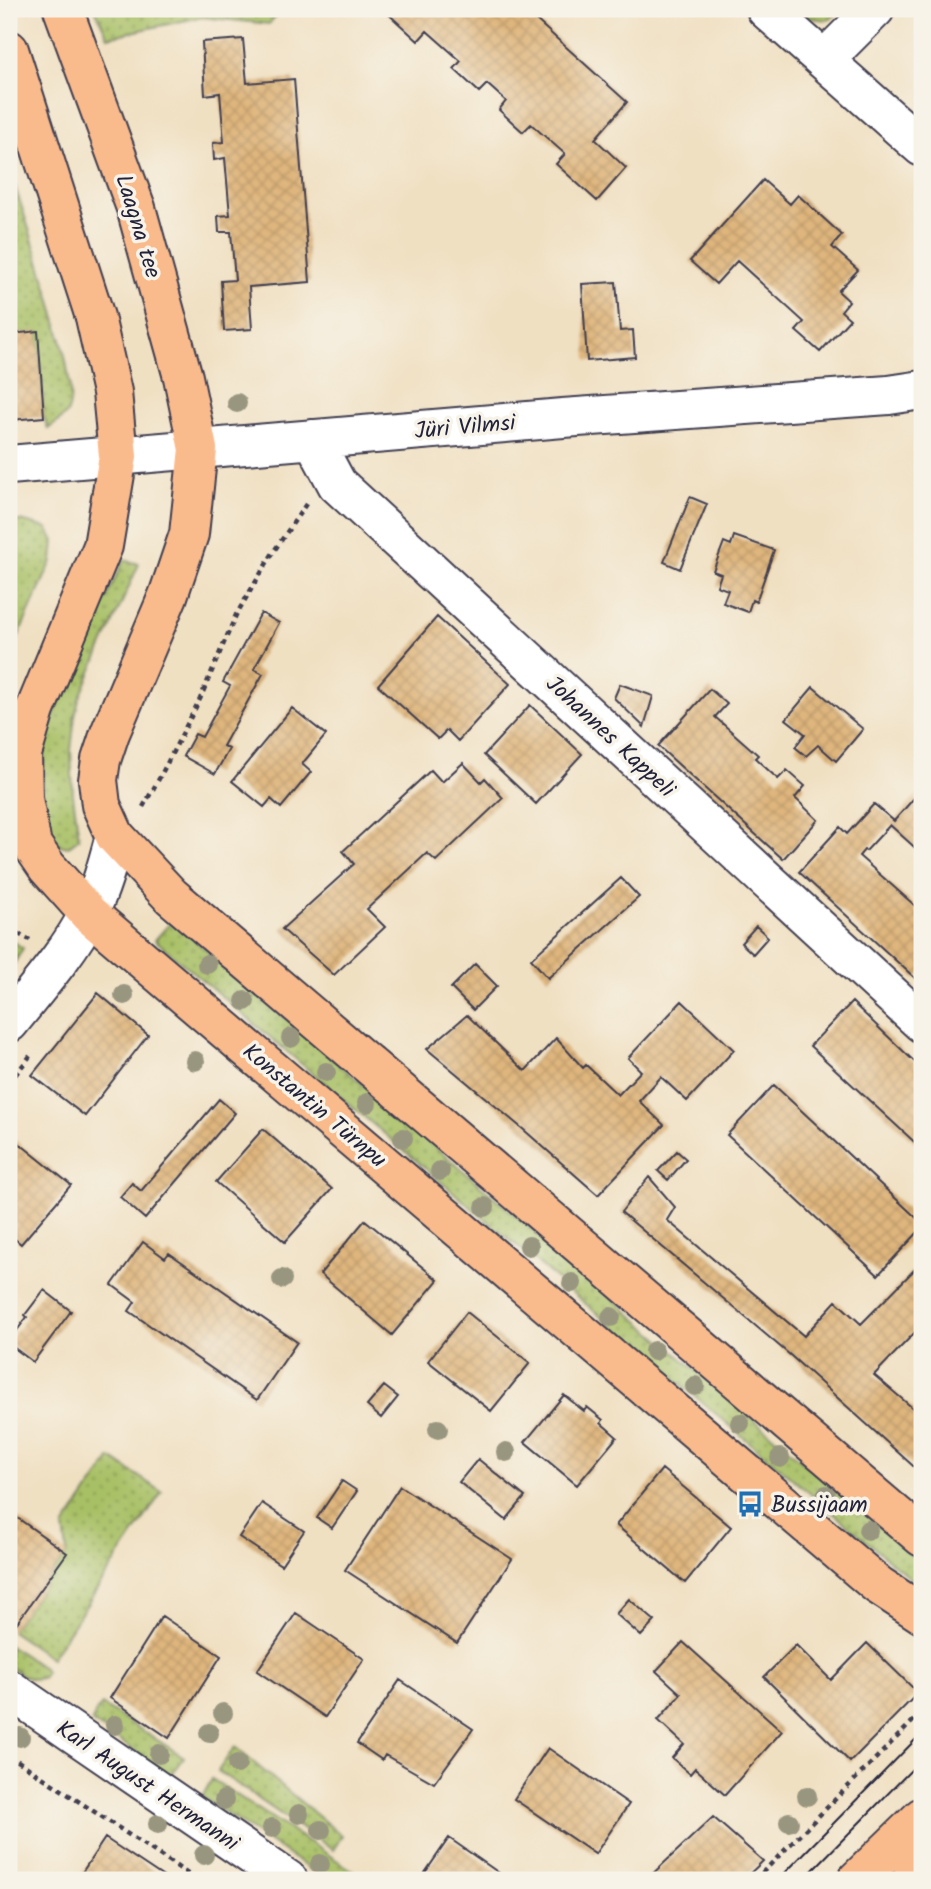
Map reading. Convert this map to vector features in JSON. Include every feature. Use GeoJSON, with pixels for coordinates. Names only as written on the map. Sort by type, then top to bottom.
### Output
{"type":"FeatureCollection","features":[{"type":"Feature","properties":{"kind":"main road","name":"Laagna tee"},"geometry":{"type":"LineString","coordinates":[[63,9],[136,208],[183,377],[198,449]]}},
{"type":"Feature","properties":{"kind":"main road"},"geometry":{"type":"LineString","coordinates":[[9,50],[95,317],[112,392],[118,456]]}},
{"type":"Feature","properties":{"kind":"main road"},"geometry":{"type":"LineString","coordinates":[[198,449],[190,534],[168,596],[101,760],[98,780],[101,804],[126,826],[171,896],[922,1538]]}},
{"type":"Feature","properties":{"kind":"main road","name":"Konstantin Türnpu"},"geometry":{"type":"LineString","coordinates":[[118,456],[103,546],[35,710],[22,754],[23,799],[32,845],[47,867],[89,914],[878,1586],[922,1614]]}},
{"type":"Feature","properties":{"kind":"main road"},"geometry":{"type":"LineString","coordinates":[[857,1880],[922,1817]]}},
{"type":"Feature","properties":{"kind":"main road"},"geometry":{"type":"LineString","coordinates":[[911,1880],[922,1869]]}},
{"type":"Feature","properties":{"kind":"street"},"geometry":{"type":"LineString","coordinates":[[766,9],[922,147]]}},
{"type":"Feature","properties":{"kind":"street"},"geometry":{"type":"LineString","coordinates":[[824,60],[875,9]]}},
{"type":"Feature","properties":{"kind":"street","name":"Jüri Vilmsi"},"geometry":{"type":"LineString","coordinates":[[9,464],[577,417],[889,395],[922,390]]}},
{"type":"Feature","properties":{"kind":"street","name":"Johannes Kappeli"},"geometry":{"type":"LineString","coordinates":[[313,439],[337,484],[922,1023]]}},
{"type":"Feature","properties":{"kind":"street"},"geometry":{"type":"LineString","coordinates":[[9,1023],[61,956],[89,914],[126,826]]}},
{"type":"Feature","properties":{"kind":"street","name":"Karl August Hermanni"},"geometry":{"type":"LineString","coordinates":[[9,1689],[288,1880]]}},
{"type":"Feature","properties":{"kind":"path"},"geometry":{"type":"LineString","coordinates":[[126,826],[160,777],[200,699],[236,615],[308,500]]}},
{"type":"Feature","properties":{"kind":"path"},"geometry":{"type":"LineString","coordinates":[[755,1880],[922,1712]]}},
{"type":"Feature","properties":{"kind":"path"},"geometry":{"type":"LineString","coordinates":[[9,1755],[197,1880]]}},
{"type":"Feature","properties":{"kind":"green space"},"geometry":{"type":"Polygon","coordinates":[[[95,9],[281,9],[269,24],[201,17],[108,37],[95,9]]]}},
{"type":"Feature","properties":{"kind":"green space"},"geometry":{"type":"Polygon","coordinates":[[[793,9],[844,9],[828,20],[809,18],[793,9]]]}},
{"type":"Feature","properties":{"kind":"green space"},"geometry":{"type":"Polygon","coordinates":[[[9,169],[49,294],[67,366],[70,394],[68,411],[48,429],[44,417],[38,332],[12,334],[9,309],[9,169]]]}},
{"type":"Feature","properties":{"kind":"green space"},"geometry":{"type":"Polygon","coordinates":[[[9,521],[21,521],[47,528],[54,541],[52,561],[9,657],[9,521]]]}},
{"type":"Feature","properties":{"kind":"green space"},"geometry":{"type":"Polygon","coordinates":[[[124,560],[139,564],[79,699],[75,716],[71,750],[79,838],[68,847],[60,845],[53,834],[44,806],[46,744],[59,703],[124,560]]]}},
{"type":"Feature","properties":{"kind":"green space"},"geometry":{"type":"Polygon","coordinates":[[[172,921],[922,1564],[922,1588],[155,940],[172,921]]]}},
{"type":"Feature","properties":{"kind":"green space"},"geometry":{"type":"Polygon","coordinates":[[[12,941],[23,948],[9,973],[9,945],[12,941]]]}},
{"type":"Feature","properties":{"kind":"green space"},"geometry":{"type":"Polygon","coordinates":[[[111,1458],[162,1492],[51,1658],[11,1631],[67,1553],[64,1527],[111,1458]]]}},
{"type":"Feature","properties":{"kind":"green space"},"geometry":{"type":"Polygon","coordinates":[[[9,1645],[43,1668],[43,1677],[29,1678],[9,1666],[9,1645]]]}},
{"type":"Feature","properties":{"kind":"green space"},"geometry":{"type":"Polygon","coordinates":[[[102,1705],[184,1757],[170,1775],[92,1722],[102,1705]]]}},
{"type":"Feature","properties":{"kind":"green space"},"geometry":{"type":"Polygon","coordinates":[[[235,1747],[342,1836],[333,1850],[218,1771],[235,1747]]]}},
{"type":"Feature","properties":{"kind":"green space"},"geometry":{"type":"Polygon","coordinates":[[[212,1779],[355,1872],[351,1880],[326,1880],[202,1797],[212,1779]]]}},
{"type":"Feature","properties":{"kind":"building"},"geometry":{"type":"Polygon","coordinates":[[[383,9],[524,9],[627,102],[595,139],[626,168],[597,201],[556,164],[565,154],[531,124],[523,132],[499,110],[506,101],[487,84],[479,92],[454,69],[461,61],[427,31],[418,41],[383,9]]]}},
{"type":"Feature","properties":{"kind":"building"},"geometry":{"type":"Polygon","coordinates":[[[243,39],[247,83],[294,79],[310,282],[249,287],[252,329],[224,331],[221,281],[235,280],[231,232],[219,232],[218,216],[230,215],[225,158],[214,160],[213,143],[224,142],[220,93],[205,95],[202,42],[243,39]]]}},
{"type":"Feature","properties":{"kind":"building"},"geometry":{"type":"Polygon","coordinates":[[[763,180],[790,204],[798,195],[842,235],[832,247],[858,270],[838,291],[849,301],[841,311],[850,319],[820,352],[796,331],[804,322],[737,261],[716,284],[690,261],[763,180]]]}},
{"type":"Feature","properties":{"kind":"building"},"geometry":{"type":"Polygon","coordinates":[[[616,282],[620,331],[633,330],[635,357],[587,361],[582,284],[616,282]]]}},
{"type":"Feature","properties":{"kind":"building"},"geometry":{"type":"Polygon","coordinates":[[[9,322],[12,334],[38,331],[44,417],[11,420],[9,322]]]}},
{"type":"Feature","properties":{"kind":"building"},"geometry":{"type":"Polygon","coordinates":[[[690,497],[707,504],[680,569],[664,562],[690,497]]]}},
{"type":"Feature","properties":{"kind":"building"},"geometry":{"type":"Polygon","coordinates":[[[734,536],[774,550],[756,602],[752,600],[748,612],[723,603],[728,590],[717,586],[721,574],[713,571],[724,542],[731,545],[734,536]]]}},
{"type":"Feature","properties":{"kind":"building"},"geometry":{"type":"Polygon","coordinates":[[[261,613],[279,623],[254,669],[263,674],[223,746],[229,749],[215,774],[183,756],[195,734],[202,737],[230,686],[223,682],[261,613]]]}},
{"type":"Feature","properties":{"kind":"building"},"geometry":{"type":"Polygon","coordinates":[[[437,617],[510,684],[458,741],[447,730],[438,739],[378,685],[437,617]]]}},
{"type":"Feature","properties":{"kind":"building"},"geometry":{"type":"Polygon","coordinates":[[[620,684],[653,696],[644,727],[614,698],[620,684]]]}},
{"type":"Feature","properties":{"kind":"building"},"geometry":{"type":"Polygon","coordinates":[[[813,687],[863,729],[836,761],[818,745],[806,756],[795,747],[805,734],[786,719],[813,687]]]}},
{"type":"Feature","properties":{"kind":"building"},"geometry":{"type":"Polygon","coordinates":[[[710,689],[727,704],[715,717],[758,755],[755,758],[778,779],[787,770],[805,786],[795,798],[818,820],[783,859],[658,746],[710,689]]]}},
{"type":"Feature","properties":{"kind":"building"},"geometry":{"type":"Polygon","coordinates":[[[530,705],[582,754],[536,804],[484,755],[530,705]]]}},
{"type":"Feature","properties":{"kind":"building"},"geometry":{"type":"Polygon","coordinates":[[[292,708],[326,735],[302,764],[311,772],[281,808],[271,799],[264,807],[232,781],[292,708]]]}},
{"type":"Feature","properties":{"kind":"building"},"geometry":{"type":"Polygon","coordinates":[[[463,763],[481,782],[485,778],[503,798],[436,861],[427,853],[367,909],[385,927],[334,975],[282,929],[354,864],[343,851],[431,770],[442,782],[463,763]]]}},
{"type":"Feature","properties":{"kind":"building"},"geometry":{"type":"Polygon","coordinates":[[[922,789],[922,854],[890,825],[859,856],[922,912],[922,972],[916,979],[799,872],[840,827],[847,834],[874,804],[894,821],[922,789]]]}},
{"type":"Feature","properties":{"kind":"building"},"geometry":{"type":"Polygon","coordinates":[[[621,878],[639,897],[548,978],[531,959],[621,878]]]}},
{"type":"Feature","properties":{"kind":"building"},"geometry":{"type":"Polygon","coordinates":[[[756,926],[768,937],[753,954],[741,943],[756,926]]]}},
{"type":"Feature","properties":{"kind":"building"},"geometry":{"type":"Polygon","coordinates":[[[475,964],[497,986],[473,1010],[451,988],[475,964]]]}},
{"type":"Feature","properties":{"kind":"building"},"geometry":{"type":"Polygon","coordinates":[[[98,993],[148,1035],[85,1116],[32,1075],[98,993]]]}},
{"type":"Feature","properties":{"kind":"building"},"geometry":{"type":"Polygon","coordinates":[[[682,1001],[734,1050],[687,1101],[661,1077],[639,1101],[664,1125],[598,1195],[427,1049],[467,1015],[525,1071],[556,1038],[583,1068],[586,1065],[618,1095],[641,1071],[628,1058],[682,1001]]]}},
{"type":"Feature","properties":{"kind":"building"},"geometry":{"type":"Polygon","coordinates":[[[852,1002],[922,1069],[922,1149],[810,1046],[852,1002]]]}},
{"type":"Feature","properties":{"kind":"building"},"geometry":{"type":"Polygon","coordinates":[[[774,1085],[922,1223],[922,1228],[878,1275],[727,1135],[774,1085]]]}},
{"type":"Feature","properties":{"kind":"building"},"geometry":{"type":"Polygon","coordinates":[[[219,1099],[235,1113],[145,1219],[120,1197],[132,1183],[141,1191],[219,1099]]]}},
{"type":"Feature","properties":{"kind":"building"},"geometry":{"type":"Polygon","coordinates":[[[263,1129],[332,1189],[285,1242],[216,1182],[263,1129]]]}},
{"type":"Feature","properties":{"kind":"building"},"geometry":{"type":"Polygon","coordinates":[[[9,1135],[71,1185],[21,1244],[9,1234],[9,1135]]]}},
{"type":"Feature","properties":{"kind":"building"},"geometry":{"type":"Polygon","coordinates":[[[677,1151],[686,1159],[668,1180],[658,1171],[677,1151]]]}},
{"type":"Feature","properties":{"kind":"building"},"geometry":{"type":"Polygon","coordinates":[[[649,1177],[675,1207],[667,1220],[804,1336],[836,1301],[861,1324],[922,1262],[922,1325],[874,1375],[922,1416],[922,1474],[790,1355],[621,1212],[649,1177]]]}},
{"type":"Feature","properties":{"kind":"building"},"geometry":{"type":"Polygon","coordinates":[[[365,1220],[438,1280],[392,1335],[320,1274],[365,1220]]]}},
{"type":"Feature","properties":{"kind":"building"},"geometry":{"type":"Polygon","coordinates":[[[143,1242],[165,1258],[169,1253],[297,1342],[257,1400],[129,1311],[135,1302],[112,1285],[143,1242]]]}},
{"type":"Feature","properties":{"kind":"building"},"geometry":{"type":"Polygon","coordinates":[[[44,1290],[71,1311],[33,1362],[9,1344],[9,1341],[44,1290]]]}},
{"type":"Feature","properties":{"kind":"building"},"geometry":{"type":"Polygon","coordinates":[[[467,1312],[530,1363],[491,1411],[428,1361],[467,1312]]]}},
{"type":"Feature","properties":{"kind":"building"},"geometry":{"type":"Polygon","coordinates":[[[384,1386],[398,1397],[381,1418],[367,1406],[384,1386]]]}},
{"type":"Feature","properties":{"kind":"building"},"geometry":{"type":"Polygon","coordinates":[[[564,1395],[584,1411],[587,1407],[603,1420],[601,1423],[617,1437],[577,1485],[525,1442],[564,1395]]]}},
{"type":"Feature","properties":{"kind":"building"},"geometry":{"type":"Polygon","coordinates":[[[478,1459],[525,1497],[506,1520],[459,1482],[478,1459]]]}},
{"type":"Feature","properties":{"kind":"building"},"geometry":{"type":"Polygon","coordinates":[[[662,1469],[731,1527],[685,1583],[616,1525],[662,1469]]]}},
{"type":"Feature","properties":{"kind":"building"},"geometry":{"type":"Polygon","coordinates":[[[342,1481],[357,1491],[332,1528],[317,1518],[342,1481]]]}},
{"type":"Feature","properties":{"kind":"building"},"geometry":{"type":"Polygon","coordinates":[[[400,1486],[512,1559],[457,1643],[345,1570],[400,1486]]]}},
{"type":"Feature","properties":{"kind":"building"},"geometry":{"type":"Polygon","coordinates":[[[262,1503],[304,1531],[281,1565],[239,1537],[262,1503]]]}},
{"type":"Feature","properties":{"kind":"building"},"geometry":{"type":"Polygon","coordinates":[[[9,1512],[67,1553],[11,1631],[9,1630],[9,1512]]]}},
{"type":"Feature","properties":{"kind":"building"},"geometry":{"type":"Polygon","coordinates":[[[629,1599],[655,1621],[641,1636],[616,1614],[629,1599]]]}},
{"type":"Feature","properties":{"kind":"building"},"geometry":{"type":"Polygon","coordinates":[[[296,1613],[364,1659],[325,1717],[257,1671],[296,1613]]]}},
{"type":"Feature","properties":{"kind":"building"},"geometry":{"type":"Polygon","coordinates":[[[162,1616],[221,1656],[169,1738],[110,1698],[162,1616]]]}},
{"type":"Feature","properties":{"kind":"building"},"geometry":{"type":"Polygon","coordinates":[[[683,1642],[782,1731],[725,1795],[695,1768],[690,1774],[672,1758],[684,1744],[658,1720],[681,1694],[656,1671],[683,1642]]]}},
{"type":"Feature","properties":{"kind":"building"},"geometry":{"type":"Polygon","coordinates":[[[867,1643],[918,1693],[850,1762],[764,1677],[796,1645],[831,1680],[867,1643]]]}},
{"type":"Feature","properties":{"kind":"building"},"geometry":{"type":"Polygon","coordinates":[[[400,1680],[473,1729],[434,1783],[385,1755],[382,1760],[357,1743],[400,1680]]]}},
{"type":"Feature","properties":{"kind":"building"},"geometry":{"type":"Polygon","coordinates":[[[548,1748],[629,1804],[595,1854],[514,1799],[548,1748]]]}},
{"type":"Feature","properties":{"kind":"building"},"geometry":{"type":"Polygon","coordinates":[[[713,1817],[763,1861],[743,1880],[646,1880],[713,1817]]]}},
{"type":"Feature","properties":{"kind":"building"},"geometry":{"type":"Polygon","coordinates":[[[105,1838],[168,1880],[77,1880],[105,1838]]]}},
{"type":"Feature","properties":{"kind":"building"},"geometry":{"type":"Polygon","coordinates":[[[449,1838],[509,1880],[420,1880],[449,1838]]]}},
{"type":"Feature","properties":{"kind":"tram line"},"geometry":{"type":"LineString","coordinates":[[778,1880],[922,1733]]}},
{"type":"Feature","properties":{"kind":"tram line"},"geometry":{"type":"LineString","coordinates":[[803,1880],[922,1759]]}},
{"type":"Feature","properties":{"kind":"place","name":"Bussijaam"},"geometry":{"type":"Point","coordinates":[750,1504]}}]}
